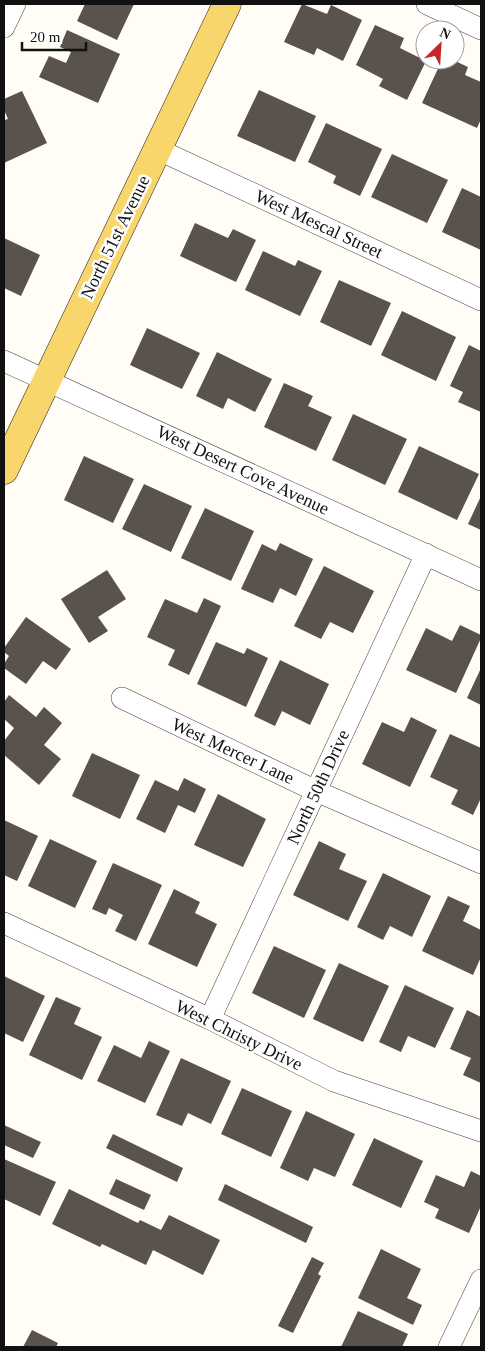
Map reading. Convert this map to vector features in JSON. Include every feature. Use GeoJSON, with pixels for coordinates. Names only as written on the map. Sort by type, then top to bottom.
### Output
{"type":"FeatureCollection","features":[{"type":"Feature","properties":{"kind":"main road","name":"North 51st Avenue"},"geometry":{"type":"LineString","coordinates":[[4,470],[227,4]]}},
{"type":"Feature","properties":{"kind":"street"},"geometry":{"type":"LineString","coordinates":[[4,27],[15,4]]}},
{"type":"Feature","properties":{"kind":"street"},"geometry":{"type":"LineString","coordinates":[[427,4],[481,29]]}},
{"type":"Feature","properties":{"kind":"street","name":"West Mescal Street"},"geometry":{"type":"LineString","coordinates":[[158,149],[481,300]]}},
{"type":"Feature","properties":{"kind":"street","name":"West Desert Cove Avenue"},"geometry":{"type":"LineString","coordinates":[[4,361],[481,580]]}},
{"type":"Feature","properties":{"kind":"street","name":"North 50th Drive"},"geometry":{"type":"LineString","coordinates":[[210,1019],[426,554]]}},
{"type":"Feature","properties":{"kind":"street","name":"West Mercer Lane"},"geometry":{"type":"LineString","coordinates":[[122,698],[316,790],[481,863]]}},
{"type":"Feature","properties":{"kind":"street","name":"West Christy Drive"},"geometry":{"type":"LineString","coordinates":[[4,923],[210,1019],[334,1081],[481,1130]]}},
{"type":"Feature","properties":{"kind":"street"},"geometry":{"type":"LineString","coordinates":[[449,1347],[481,1280]]}},
{"type":"Feature","properties":{"kind":"building"},"geometry":{"type":"Polygon","coordinates":[[[85,4],[134,4],[117,40],[77,21],[85,4]]]}},
{"type":"Feature","properties":{"kind":"building"},"geometry":{"type":"Polygon","coordinates":[[[302,4],[327,14],[331,5],[362,20],[343,61],[317,48],[314,55],[284,42],[302,4]]]}},
{"type":"Feature","properties":{"kind":"building"},"geometry":{"type":"Polygon","coordinates":[[[375,25],[404,38],[400,48],[415,56],[415,70],[422,70],[407,100],[379,86],[383,79],[356,65],[375,25]]]}},
{"type":"Feature","properties":{"kind":"building"},"geometry":{"type":"Polygon","coordinates":[[[67,30],[120,54],[98,103],[39,77],[49,56],[66,63],[71,52],[60,47],[67,30]]]}},
{"type":"Feature","properties":{"kind":"building"},"geometry":{"type":"Polygon","coordinates":[[[465,66],[468,67],[465,75],[481,82],[481,119],[477,128],[422,103],[437,70],[465,70],[465,66]]]}},
{"type":"Feature","properties":{"kind":"building"},"geometry":{"type":"Polygon","coordinates":[[[259,90],[316,116],[295,162],[237,136],[259,90]]]}},
{"type":"Feature","properties":{"kind":"building"},"geometry":{"type":"Polygon","coordinates":[[[22,91],[47,143],[4,163],[4,120],[8,119],[4,110],[4,99],[22,91]]]}},
{"type":"Feature","properties":{"kind":"building"},"geometry":{"type":"Polygon","coordinates":[[[326,123],[382,149],[360,196],[333,183],[336,176],[308,162],[326,123]]]}},
{"type":"Feature","properties":{"kind":"building"},"geometry":{"type":"Polygon","coordinates":[[[392,154],[448,180],[427,223],[371,197],[392,154]]]}},
{"type":"Feature","properties":{"kind":"building"},"geometry":{"type":"Polygon","coordinates":[[[462,188],[481,197],[481,250],[442,232],[462,188]]]}},
{"type":"Feature","properties":{"kind":"building"},"geometry":{"type":"Polygon","coordinates":[[[195,223],[228,238],[233,229],[256,240],[236,282],[180,256],[195,223]]]}},
{"type":"Feature","properties":{"kind":"building"},"geometry":{"type":"Polygon","coordinates":[[[4,238],[40,255],[21,296],[4,288],[4,238]]]}},
{"type":"Feature","properties":{"kind":"building"},"geometry":{"type":"Polygon","coordinates":[[[263,251],[295,266],[298,260],[322,271],[300,316],[245,290],[263,251]]]}},
{"type":"Feature","properties":{"kind":"building"},"geometry":{"type":"Polygon","coordinates":[[[339,280],[391,303],[371,346],[320,322],[339,280]]]}},
{"type":"Feature","properties":{"kind":"building"},"geometry":{"type":"Polygon","coordinates":[[[402,311],[456,337],[436,381],[381,355],[402,311]]]}},
{"type":"Feature","properties":{"kind":"building"},"geometry":{"type":"Polygon","coordinates":[[[147,328],[200,353],[182,389],[130,365],[147,328]]]}},
{"type":"Feature","properties":{"kind":"building"},"geometry":{"type":"Polygon","coordinates":[[[469,345],[481,351],[481,412],[458,402],[463,392],[450,386],[469,345]]]}},
{"type":"Feature","properties":{"kind":"building"},"geometry":{"type":"Polygon","coordinates":[[[217,352],[272,379],[255,412],[228,398],[223,409],[196,396],[217,352]]]}},
{"type":"Feature","properties":{"kind":"building"},"geometry":{"type":"Polygon","coordinates":[[[284,383],[313,396],[308,406],[332,417],[316,451],[264,427],[284,383]]]}},
{"type":"Feature","properties":{"kind":"building"},"geometry":{"type":"Polygon","coordinates":[[[353,414],[407,439],[385,485],[332,460],[353,414]]]}},
{"type":"Feature","properties":{"kind":"building"},"geometry":{"type":"Polygon","coordinates":[[[419,446],[479,474],[457,520],[398,492],[419,446]]]}},
{"type":"Feature","properties":{"kind":"building"},"geometry":{"type":"Polygon","coordinates":[[[84,456],[134,479],[113,523],[64,500],[84,456]]]}},
{"type":"Feature","properties":{"kind":"building"},"geometry":{"type":"Polygon","coordinates":[[[144,484],[192,506],[171,552],[122,529],[144,484]]]}},
{"type":"Feature","properties":{"kind":"building"},"geometry":{"type":"Polygon","coordinates":[[[481,496],[481,530],[468,524],[481,496]]]}},
{"type":"Feature","properties":{"kind":"building"},"geometry":{"type":"Polygon","coordinates":[[[205,508],[254,531],[231,581],[181,558],[205,508]]]}},
{"type":"Feature","properties":{"kind":"building"},"geometry":{"type":"Polygon","coordinates":[[[280,543],[313,559],[296,596],[280,588],[273,603],[241,589],[262,544],[276,551],[280,543]]]}},
{"type":"Feature","properties":{"kind":"building"},"geometry":{"type":"Polygon","coordinates":[[[324,566],[374,591],[353,633],[330,622],[321,639],[294,626],[324,566]]]}},
{"type":"Feature","properties":{"kind":"building"},"geometry":{"type":"Polygon","coordinates":[[[107,570],[126,599],[98,617],[108,631],[89,643],[61,599],[107,570]]]}},
{"type":"Feature","properties":{"kind":"building"},"geometry":{"type":"Polygon","coordinates":[[[204,598],[221,606],[189,675],[168,665],[175,650],[147,637],[165,599],[197,613],[204,598]]]}},
{"type":"Feature","properties":{"kind":"building"},"geometry":{"type":"Polygon","coordinates":[[[26,617],[71,649],[56,670],[43,661],[26,684],[4,668],[4,664],[9,656],[4,652],[4,648],[26,617]]]}},
{"type":"Feature","properties":{"kind":"building"},"geometry":{"type":"Polygon","coordinates":[[[460,625],[481,635],[481,638],[456,693],[406,670],[426,628],[452,641],[460,625]]]}},
{"type":"Feature","properties":{"kind":"building"},"geometry":{"type":"Polygon","coordinates":[[[216,642],[244,654],[247,648],[268,658],[246,707],[197,684],[216,642]]]}},
{"type":"Feature","properties":{"kind":"building"},"geometry":{"type":"Polygon","coordinates":[[[280,660],[329,684],[310,725],[282,711],[275,726],[254,716],[280,660]]]}},
{"type":"Feature","properties":{"kind":"building"},"geometry":{"type":"Polygon","coordinates":[[[481,668],[481,705],[467,698],[481,668]]]}},
{"type":"Feature","properties":{"kind":"building"},"geometry":{"type":"Polygon","coordinates":[[[9,695],[36,717],[44,707],[62,723],[44,745],[61,759],[39,785],[4,755],[4,741],[14,728],[4,719],[4,702],[9,695]]]}},
{"type":"Feature","properties":{"kind":"building"},"geometry":{"type":"Polygon","coordinates":[[[411,717],[437,730],[410,787],[362,764],[382,722],[404,732],[411,717]]]}},
{"type":"Feature","properties":{"kind":"building"},"geometry":{"type":"Polygon","coordinates":[[[450,734],[481,748],[481,798],[473,815],[451,804],[458,790],[430,777],[450,734]]]}},
{"type":"Feature","properties":{"kind":"building"},"geometry":{"type":"Polygon","coordinates":[[[92,753],[140,775],[120,819],[72,796],[92,753]]]}},
{"type":"Feature","properties":{"kind":"building"},"geometry":{"type":"Polygon","coordinates":[[[184,778],[206,789],[195,813],[178,805],[165,833],[136,819],[155,780],[178,791],[184,778]]]}},
{"type":"Feature","properties":{"kind":"building"},"geometry":{"type":"Polygon","coordinates":[[[218,794],[266,819],[243,867],[194,845],[218,794]]]}},
{"type":"Feature","properties":{"kind":"building"},"geometry":{"type":"Polygon","coordinates":[[[4,820],[38,836],[17,881],[4,875],[4,820]]]}},
{"type":"Feature","properties":{"kind":"building"},"geometry":{"type":"Polygon","coordinates":[[[50,839],[97,861],[75,908],[28,886],[50,839]]]}},
{"type":"Feature","properties":{"kind":"building"},"geometry":{"type":"Polygon","coordinates":[[[319,841],[346,854],[339,869],[367,881],[348,921],[293,895],[319,841]]]}},
{"type":"Feature","properties":{"kind":"building"},"geometry":{"type":"Polygon","coordinates":[[[113,863],[162,885],[136,941],[115,931],[123,915],[109,908],[106,915],[92,909],[113,863]]]}},
{"type":"Feature","properties":{"kind":"building"},"geometry":{"type":"Polygon","coordinates":[[[383,873],[431,896],[412,937],[390,926],[383,940],[357,927],[383,873]]]}},
{"type":"Feature","properties":{"kind":"building"},"geometry":{"type":"Polygon","coordinates":[[[174,889],[200,902],[195,913],[217,924],[197,967],[148,944],[174,889]]]}},
{"type":"Feature","properties":{"kind":"building"},"geometry":{"type":"Polygon","coordinates":[[[448,896],[470,906],[463,921],[481,930],[481,957],[473,975],[422,951],[448,896]]]}},
{"type":"Feature","properties":{"kind":"building"},"geometry":{"type":"Polygon","coordinates":[[[274,946],[326,970],[304,1018],[252,993],[274,946]]]}},
{"type":"Feature","properties":{"kind":"building"},"geometry":{"type":"Polygon","coordinates":[[[339,963],[389,986],[363,1042],[313,1019],[339,963]]]}},
{"type":"Feature","properties":{"kind":"building"},"geometry":{"type":"Polygon","coordinates":[[[4,976],[45,996],[23,1042],[4,1033],[4,976]]]}},
{"type":"Feature","properties":{"kind":"building"},"geometry":{"type":"Polygon","coordinates":[[[405,985],[454,1008],[435,1048],[408,1036],[401,1052],[379,1042],[405,985]]]}},
{"type":"Feature","properties":{"kind":"building"},"geometry":{"type":"Polygon","coordinates":[[[56,997],[81,1008],[74,1024],[102,1037],[82,1080],[29,1055],[56,997]]]}},
{"type":"Feature","properties":{"kind":"building"},"geometry":{"type":"Polygon","coordinates":[[[467,1010],[481,1017],[481,1083],[463,1075],[471,1058],[450,1049],[467,1010]]]}},
{"type":"Feature","properties":{"kind":"building"},"geometry":{"type":"Polygon","coordinates":[[[149,1041],[170,1051],[145,1103],[97,1081],[114,1045],[141,1058],[149,1041]]]}},
{"type":"Feature","properties":{"kind":"building"},"geometry":{"type":"Polygon","coordinates":[[[181,1058],[231,1081],[211,1124],[188,1113],[182,1126],[156,1115],[181,1058]]]}},
{"type":"Feature","properties":{"kind":"building"},"geometry":{"type":"Polygon","coordinates":[[[242,1088],[292,1111],[271,1157],[221,1134],[242,1088]]]}},
{"type":"Feature","properties":{"kind":"building"},"geometry":{"type":"Polygon","coordinates":[[[306,1111],[355,1134],[335,1177],[314,1168],[308,1181],[280,1168],[306,1111]]]}},
{"type":"Feature","properties":{"kind":"building"},"geometry":{"type":"Polygon","coordinates":[[[4,1125],[41,1142],[33,1158],[4,1145],[4,1125]]]}},
{"type":"Feature","properties":{"kind":"building"},"geometry":{"type":"Polygon","coordinates":[[[113,1134],[183,1168],[177,1182],[106,1148],[113,1134]]]}},
{"type":"Feature","properties":{"kind":"building"},"geometry":{"type":"Polygon","coordinates":[[[374,1138],[423,1161],[401,1208],[352,1185],[374,1138]]]}},
{"type":"Feature","properties":{"kind":"building"},"geometry":{"type":"Polygon","coordinates":[[[4,1159],[56,1182],[40,1216],[4,1199],[4,1159]]]}},
{"type":"Feature","properties":{"kind":"building"},"geometry":{"type":"Polygon","coordinates":[[[471,1171],[481,1176],[481,1206],[469,1233],[435,1218],[439,1209],[424,1202],[436,1175],[464,1187],[471,1171]]]}},
{"type":"Feature","properties":{"kind":"building"},"geometry":{"type":"Polygon","coordinates":[[[116,1179],[151,1195],[144,1210],[109,1194],[116,1179]]]}},
{"type":"Feature","properties":{"kind":"building"},"geometry":{"type":"Polygon","coordinates":[[[225,1184],[313,1227],[306,1243],[218,1200],[225,1184]]]}},
{"type":"Feature","properties":{"kind":"building"},"geometry":{"type":"Polygon","coordinates":[[[69,1189],[138,1223],[140,1220],[161,1230],[169,1215],[220,1240],[203,1275],[153,1250],[146,1265],[102,1244],[100,1247],[52,1224],[69,1189]]]}},
{"type":"Feature","properties":{"kind":"building"},"geometry":{"type":"Polygon","coordinates":[[[381,1249],[421,1269],[407,1298],[422,1305],[413,1325],[358,1298],[381,1249]]]}},
{"type":"Feature","properties":{"kind":"building"},"geometry":{"type":"Polygon","coordinates":[[[312,1257],[324,1263],[318,1274],[321,1276],[293,1333],[278,1326],[312,1257]]]}},
{"type":"Feature","properties":{"kind":"building"},"geometry":{"type":"Polygon","coordinates":[[[358,1311],[408,1334],[402,1347],[341,1347],[358,1311]]]}},
{"type":"Feature","properties":{"kind":"building"},"geometry":{"type":"Polygon","coordinates":[[[32,1330],[58,1343],[56,1347],[23,1347],[32,1330]]]}}]}
